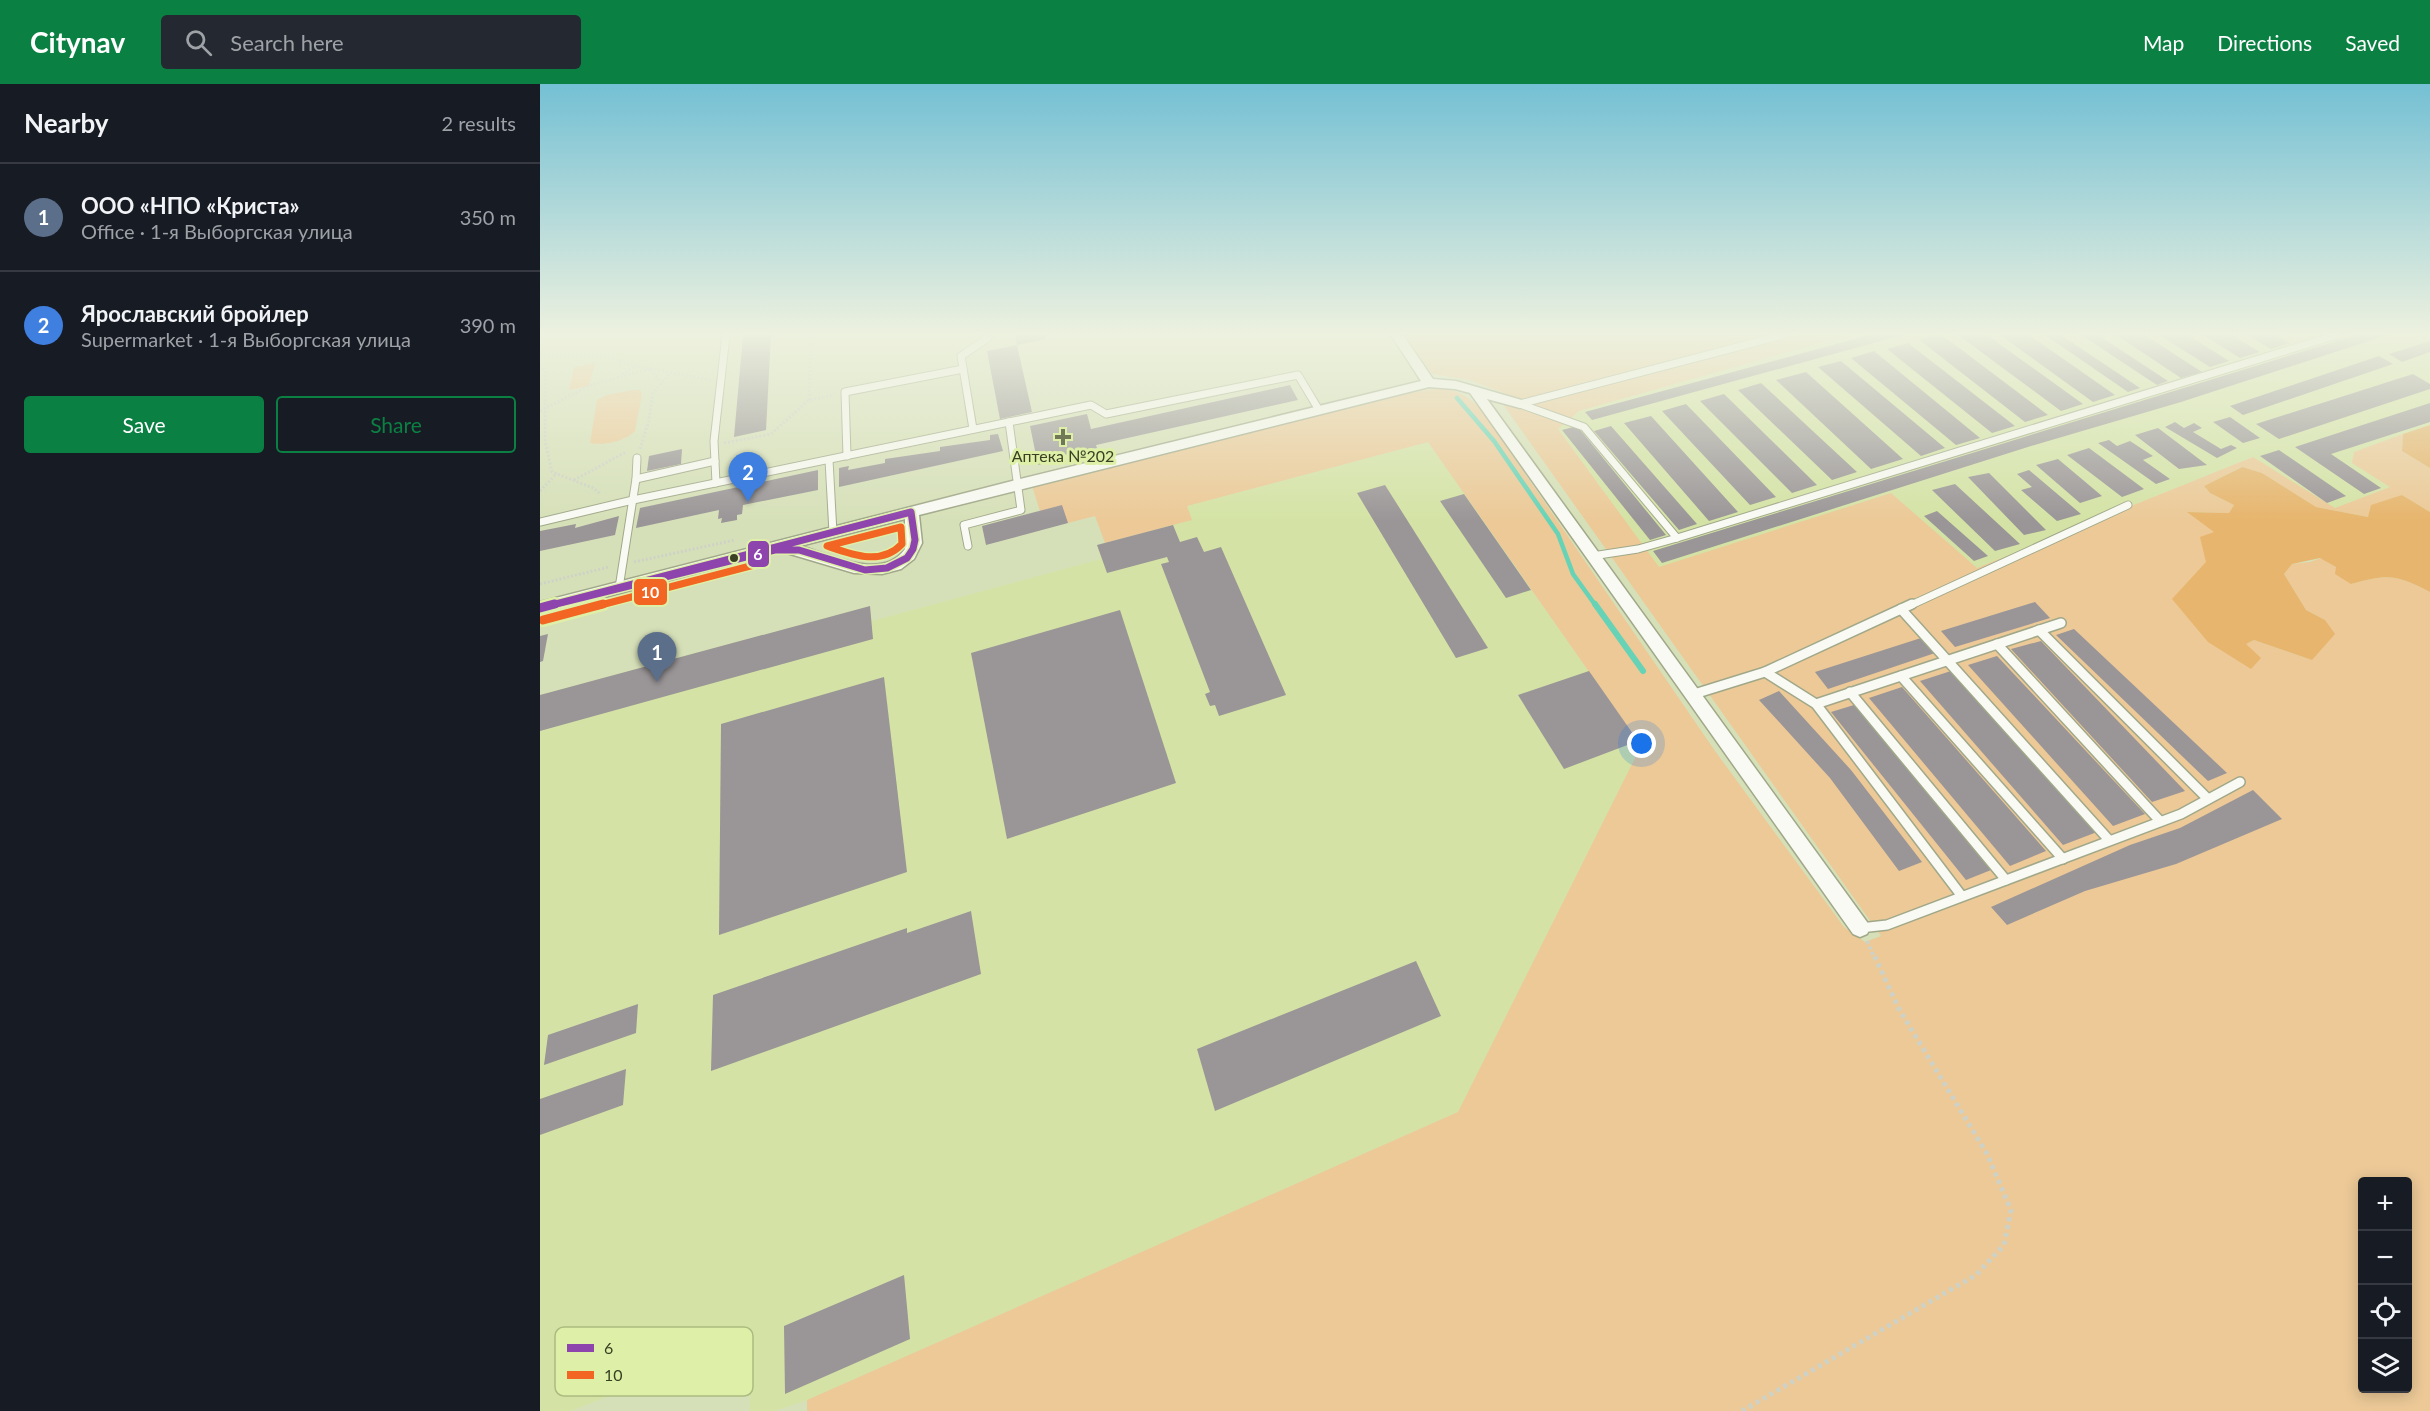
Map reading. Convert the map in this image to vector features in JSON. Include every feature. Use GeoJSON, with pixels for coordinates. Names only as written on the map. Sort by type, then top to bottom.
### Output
{"type":"FeatureCollection","features":[{"type":"Feature","properties":{"kind":"street"},"geometry":{"type":"LineString","coordinates":[[540,608],[1016,485],[1372,397]]}},
{"type":"Feature","properties":{"kind":"street"},"geometry":{"type":"LineString","coordinates":[[1479,397],[1860,928]]}},
{"type":"Feature","properties":{"kind":"street"},"geometry":{"type":"LineString","coordinates":[[1494,397],[1520,404]]}},
{"type":"Feature","properties":{"kind":"street"},"geometry":{"type":"LineString","coordinates":[[760,552],[799,550],[865,570],[887,568],[907,558],[913,549],[915,540],[911,512]]}},
{"type":"Feature","properties":{"kind":"lane"},"geometry":{"type":"LineString","coordinates":[[716,483],[715,445],[719,397]]}},
{"type":"Feature","properties":{"kind":"lane"},"geometry":{"type":"LineString","coordinates":[[845,397],[847,456]]}},
{"type":"Feature","properties":{"kind":"lane"},"geometry":{"type":"LineString","coordinates":[[968,397],[973,429]]}},
{"type":"Feature","properties":{"kind":"lane"},"geometry":{"type":"LineString","coordinates":[[540,522],[614,504],[1091,405],[1106,414],[1190,397]]}},
{"type":"Feature","properties":{"kind":"lane"},"geometry":{"type":"LineString","coordinates":[[1311,397],[1319,410]]}},
{"type":"Feature","properties":{"kind":"lane"},"geometry":{"type":"LineString","coordinates":[[1520,404],[1547,397]]}},
{"type":"Feature","properties":{"kind":"lane"},"geometry":{"type":"LineString","coordinates":[[1592,556],[1632,550],[1677,538],[2134,397]]}},
{"type":"Feature","properties":{"kind":"lane"},"geometry":{"type":"LineString","coordinates":[[1520,404],[1579,423],[1584,427],[1677,538]]}},
{"type":"Feature","properties":{"kind":"lane"},"geometry":{"type":"LineString","coordinates":[[968,546],[964,525],[1021,510],[1009,422]]}},
{"type":"Feature","properties":{"kind":"lane"},"geometry":{"type":"LineString","coordinates":[[619,588],[637,458]]}},
{"type":"Feature","properties":{"kind":"lane"},"geometry":{"type":"LineString","coordinates":[[828,459],[833,533]]}},
{"type":"Feature","properties":{"kind":"lane"},"geometry":{"type":"LineString","coordinates":[[636,478],[715,461]]}},
{"type":"Feature","properties":{"kind":"lane"},"geometry":{"type":"LineString","coordinates":[[1691,695],[1765,672],[2128,505]]}},
{"type":"Feature","properties":{"kind":"lane"},"geometry":{"type":"LineString","coordinates":[[1901,609],[1950,660],[2109,840]]}},
{"type":"Feature","properties":{"kind":"lane"},"geometry":{"type":"LineString","coordinates":[[1816,704],[2061,623]]}},
{"type":"Feature","properties":{"kind":"lane"},"geometry":{"type":"LineString","coordinates":[[2039,630],[2208,799]]}},
{"type":"Feature","properties":{"kind":"lane"},"geometry":{"type":"LineString","coordinates":[[1997,644],[2160,821]]}},
{"type":"Feature","properties":{"kind":"lane"},"geometry":{"type":"LineString","coordinates":[[1765,672],[1816,704],[1961,895]]}},
{"type":"Feature","properties":{"kind":"lane"},"geometry":{"type":"LineString","coordinates":[[1901,676],[2063,859]]}},
{"type":"Feature","properties":{"kind":"lane"},"geometry":{"type":"LineString","coordinates":[[1850,693],[2006,880]]}},
{"type":"Feature","properties":{"kind":"lane"},"geometry":{"type":"LineString","coordinates":[[1860,928],[1887,925],[1961,895],[2063,859],[2160,821],[2240,782]]}},
{"type":"Feature","properties":{"kind":"path"},"geometry":{"type":"LineString","coordinates":[[566,397],[542,410],[545,441],[552,472],[593,488],[614,504]]}},
{"type":"Feature","properties":{"kind":"path"},"geometry":{"type":"LineString","coordinates":[[637,458],[652,397]]}},
{"type":"Feature","properties":{"kind":"path"},"geometry":{"type":"LineString","coordinates":[[715,445],[771,434],[809,400],[823,397]]}},
{"type":"Feature","properties":{"kind":"path"},"geometry":{"type":"LineString","coordinates":[[540,438],[545,441]]}},
{"type":"Feature","properties":{"kind":"path"},"geometry":{"type":"LineString","coordinates":[[574,480],[642,444]]}},
{"type":"Feature","properties":{"kind":"path"},"geometry":{"type":"LineString","coordinates":[[540,492],[557,473]]}},
{"type":"Feature","properties":{"kind":"path"},"geometry":{"type":"LineString","coordinates":[[1742,1411],[1976,1275],[2004,1245],[2011,1210],[1987,1154],[1899,1009],[1860,928]]}},
{"type":"Feature","properties":{"kind":"shaded area"},"geometry":{"type":"Polygon","coordinates":[[[603,397],[641,397],[635,431],[626,438],[614,442],[590,443],[597,400],[603,397]]]}},
{"type":"Feature","properties":{"kind":"shaded area"},"geometry":{"type":"Polygon","coordinates":[[[1394,397],[1466,397],[1480,408],[1715,751],[1844,927],[1865,942],[1881,936],[1502,403],[1524,407],[1562,397],[1629,397],[1579,411],[1558,429],[1659,567],[1891,493],[1977,568],[2253,457],[2335,508],[2390,487],[2352,463],[2354,452],[2403,434],[2402,451],[2430,468],[2430,512],[2402,495],[2368,517],[2316,507],[2262,473],[2241,467],[2204,486],[2210,493],[2234,505],[2229,513],[2188,512],[2215,532],[2245,644],[2254,640],[2312,660],[2325,620],[2306,610],[2284,574],[2292,564],[2321,558],[2336,567],[2351,584],[2374,578],[2391,577],[2430,592],[2430,1411],[807,1411],[807,1400],[1458,1112],[1641,746],[1428,442],[1187,506],[1192,520],[1105,543],[1095,516],[1068,523],[1040,511],[1032,486],[1394,397]]]}},
{"type":"Feature","properties":{"kind":"shaded area"},"geometry":{"type":"Polygon","coordinates":[[[1514,397],[1534,397],[1522,400],[1514,397]]]}},
{"type":"Feature","properties":{"kind":"shaded area"},"geometry":{"type":"Polygon","coordinates":[[[1629,397],[2430,397],[2430,425],[2354,452],[2352,463],[2390,487],[2335,508],[2252,457],[1977,568],[1891,493],[1659,568],[1558,429],[1579,411],[1629,397]]]}},
{"type":"Feature","properties":{"kind":"shaded area"},"geometry":{"type":"Polygon","coordinates":[[[2430,425],[2430,468],[2402,451],[2403,434],[2430,425]]]}},
{"type":"Feature","properties":{"kind":"shaded area"},"geometry":{"type":"Polygon","coordinates":[[[1428,442],[1641,746],[1458,1112],[807,1400],[775,1411],[750,1411],[750,1396],[753,1396],[753,1327],[555,1327],[555,1396],[609,1396],[571,1411],[540,1411],[540,695],[870,606],[872,621],[1101,559],[1097,545],[1192,520],[1187,506],[1428,442]]]}},
{"type":"Feature","properties":{"kind":"shaded area"},"geometry":{"type":"Polygon","coordinates":[[[2242,467],[2262,473],[2316,507],[2368,517],[2371,505],[2402,495],[2430,512],[2430,592],[2399,579],[2383,577],[2351,584],[2335,574],[2336,567],[2320,558],[2292,564],[2284,574],[2306,610],[2325,620],[2335,634],[2312,660],[2254,640],[2246,644],[2261,658],[2251,669],[2208,642],[2172,599],[2206,562],[2200,537],[2214,532],[2187,512],[2229,513],[2234,505],[2210,493],[2204,486],[2242,467]]]}},
{"type":"Feature","properties":{"kind":"building"},"geometry":{"type":"Polygon","coordinates":[[[738,397],[768,397],[766,430],[734,437],[738,397]]]}},
{"type":"Feature","properties":{"kind":"building"},"geometry":{"type":"Polygon","coordinates":[[[996,397],[1029,397],[1032,412],[1000,419],[996,397]]]}},
{"type":"Feature","properties":{"kind":"building"},"geometry":{"type":"Polygon","coordinates":[[[1236,397],[1296,397],[1298,400],[1096,445],[1097,448],[1054,457],[1054,461],[1038,465],[1030,426],[1087,414],[1091,429],[1236,397]]]}},
{"type":"Feature","properties":{"kind":"building"},"geometry":{"type":"Polygon","coordinates":[[[1641,397],[1676,397],[1592,420],[1585,412],[1641,397]]]}},
{"type":"Feature","properties":{"kind":"building"},"geometry":{"type":"Polygon","coordinates":[[[1714,397],[1727,397],[1817,485],[1792,493],[1700,401],[1714,397]]]}},
{"type":"Feature","properties":{"kind":"building"},"geometry":{"type":"Polygon","coordinates":[[[1745,397],[1776,397],[1857,472],[1832,480],[1745,397]]]}},
{"type":"Feature","properties":{"kind":"building"},"geometry":{"type":"Polygon","coordinates":[[[1794,397],[1834,397],[1903,459],[1871,469],[1794,397]]]}},
{"type":"Feature","properties":{"kind":"building"},"geometry":{"type":"Polygon","coordinates":[[[1853,397],[1884,397],[1945,448],[1921,456],[1853,397]]]}},
{"type":"Feature","properties":{"kind":"building"},"geometry":{"type":"Polygon","coordinates":[[[1898,397],[1930,397],[1980,438],[1956,445],[1898,397]]]}},
{"type":"Feature","properties":{"kind":"building"},"geometry":{"type":"Polygon","coordinates":[[[1947,397],[1978,397],[2015,426],[1992,433],[1947,397]]]}},
{"type":"Feature","properties":{"kind":"building"},"geometry":{"type":"Polygon","coordinates":[[[1993,397],[2024,397],[2048,415],[2025,422],[1993,397]]]}},
{"type":"Feature","properties":{"kind":"building"},"geometry":{"type":"Polygon","coordinates":[[[2042,397],[2073,397],[2083,404],[2061,411],[2042,397]]]}},
{"type":"Feature","properties":{"kind":"building"},"geometry":{"type":"Polygon","coordinates":[[[2086,397],[2109,397],[2093,402],[2086,397]]]}},
{"type":"Feature","properties":{"kind":"building"},"geometry":{"type":"Polygon","coordinates":[[[2154,397],[2197,397],[2031,446],[1662,563],[1653,551],[2154,397]]]}},
{"type":"Feature","properties":{"kind":"building"},"geometry":{"type":"Polygon","coordinates":[[[2257,397],[2296,397],[2243,415],[2230,406],[2257,397]]]}},
{"type":"Feature","properties":{"kind":"building"},"geometry":{"type":"Polygon","coordinates":[[[2341,397],[2406,397],[2279,439],[2256,424],[2341,397]]]}},
{"type":"Feature","properties":{"kind":"building"},"geometry":{"type":"Polygon","coordinates":[[[2430,403],[2430,422],[2331,454],[2381,488],[2364,494],[2295,447],[2430,403]]]}},
{"type":"Feature","properties":{"kind":"building"},"geometry":{"type":"Polygon","coordinates":[[[1686,404],[1776,497],[1750,505],[1662,411],[1686,404]]]}},
{"type":"Feature","properties":{"kind":"building"},"geometry":{"type":"Polygon","coordinates":[[[1651,416],[1738,512],[1709,521],[1624,423],[1651,416]]]}},
{"type":"Feature","properties":{"kind":"building"},"geometry":{"type":"Polygon","coordinates":[[[2230,417],[2260,438],[2243,443],[2213,422],[2230,417]]]}},
{"type":"Feature","properties":{"kind":"building"},"geometry":{"type":"Polygon","coordinates":[[[2175,422],[2184,428],[2194,423],[2202,428],[2193,432],[2221,449],[2231,445],[2237,448],[2217,458],[2165,427],[2175,422]]]}},
{"type":"Feature","properties":{"kind":"building"},"geometry":{"type":"Polygon","coordinates":[[[1577,426],[1666,535],[1650,540],[1562,430],[1577,426]]]}},
{"type":"Feature","properties":{"kind":"building"},"geometry":{"type":"Polygon","coordinates":[[[1611,426],[1697,524],[1679,530],[1594,431],[1611,426]]]}},
{"type":"Feature","properties":{"kind":"building"},"geometry":{"type":"Polygon","coordinates":[[[2158,428],[2207,465],[2179,469],[2135,435],[2158,428]]]}},
{"type":"Feature","properties":{"kind":"building"},"geometry":{"type":"Polygon","coordinates":[[[998,434],[1003,451],[839,487],[839,468],[849,466],[848,470],[885,463],[885,459],[940,451],[940,447],[990,440],[990,435],[998,434]]]}},
{"type":"Feature","properties":{"kind":"building"},"geometry":{"type":"Polygon","coordinates":[[[2109,440],[2117,446],[2130,441],[2153,456],[2143,460],[2170,479],[2156,484],[2098,443],[2109,440]]]}},
{"type":"Feature","properties":{"kind":"building"},"geometry":{"type":"Polygon","coordinates":[[[2089,448],[2144,489],[2122,497],[2067,455],[2089,448]]]}},
{"type":"Feature","properties":{"kind":"building"},"geometry":{"type":"Polygon","coordinates":[[[682,449],[681,464],[647,471],[649,456],[682,449]]]}},
{"type":"Feature","properties":{"kind":"building"},"geometry":{"type":"Polygon","coordinates":[[[2279,450],[2346,496],[2327,503],[2260,456],[2279,450]]]}},
{"type":"Feature","properties":{"kind":"building"},"geometry":{"type":"Polygon","coordinates":[[[2058,459],[2102,496],[2080,503],[2036,465],[2058,459]]]}},
{"type":"Feature","properties":{"kind":"building"},"geometry":{"type":"Polygon","coordinates":[[[818,470],[818,490],[743,505],[742,514],[737,515],[737,520],[721,523],[722,518],[718,519],[719,510],[636,528],[640,508],[818,470]]]}},
{"type":"Feature","properties":{"kind":"building"},"geometry":{"type":"Polygon","coordinates":[[[2029,470],[2081,514],[2057,521],[2021,490],[2032,487],[2017,474],[2029,470]]]}},
{"type":"Feature","properties":{"kind":"building"},"geometry":{"type":"Polygon","coordinates":[[[1989,473],[2046,530],[2024,535],[1968,477],[1989,473]]]}},
{"type":"Feature","properties":{"kind":"building"},"geometry":{"type":"Polygon","coordinates":[[[1955,484],[2020,544],[1995,551],[1932,490],[1955,484]]]}},
{"type":"Feature","properties":{"kind":"building"},"geometry":{"type":"Polygon","coordinates":[[[1385,485],[1488,648],[1456,658],[1357,493],[1385,485]]]}},
{"type":"Feature","properties":{"kind":"building"},"geometry":{"type":"Polygon","coordinates":[[[1464,494],[1531,590],[1506,598],[1440,501],[1464,494]]]}},
{"type":"Feature","properties":{"kind":"building"},"geometry":{"type":"Polygon","coordinates":[[[1062,505],[1068,523],[986,545],[982,526],[1062,505]]]}},
{"type":"Feature","properties":{"kind":"building"},"geometry":{"type":"Polygon","coordinates":[[[1937,511],[1988,556],[1974,561],[1924,516],[1937,511]]]}},
{"type":"Feature","properties":{"kind":"building"},"geometry":{"type":"Polygon","coordinates":[[[619,516],[615,535],[540,551],[540,531],[576,524],[575,528],[619,516]]]}},
{"type":"Feature","properties":{"kind":"building"},"geometry":{"type":"Polygon","coordinates":[[[1173,525],[1180,542],[1197,537],[1204,552],[1221,547],[1286,695],[1219,716],[1215,705],[1210,706],[1205,694],[1210,692],[1161,564],[1169,562],[1167,557],[1107,573],[1097,545],[1173,525]]]}},
{"type":"Feature","properties":{"kind":"building"},"geometry":{"type":"Polygon","coordinates":[[[2035,602],[2050,618],[1955,647],[1941,631],[2035,602]]]}},
{"type":"Feature","properties":{"kind":"building"},"geometry":{"type":"Polygon","coordinates":[[[870,606],[873,639],[540,731],[540,695],[870,606]]]}},
{"type":"Feature","properties":{"kind":"building"},"geometry":{"type":"Polygon","coordinates":[[[1120,610],[1176,783],[1007,839],[971,653],[1120,610]]]}},
{"type":"Feature","properties":{"kind":"building"},"geometry":{"type":"Polygon","coordinates":[[[2074,629],[2227,773],[2208,781],[2056,635],[2074,629]]]}},
{"type":"Feature","properties":{"kind":"building"},"geometry":{"type":"Polygon","coordinates":[[[548,634],[543,661],[540,662],[540,636],[548,634]]]}},
{"type":"Feature","properties":{"kind":"building"},"geometry":{"type":"Polygon","coordinates":[[[1921,638],[1935,653],[1828,689],[1815,672],[1921,638]]]}},
{"type":"Feature","properties":{"kind":"building"},"geometry":{"type":"Polygon","coordinates":[[[2041,641],[2185,791],[2152,802],[2011,649],[2041,641]]]}},
{"type":"Feature","properties":{"kind":"building"},"geometry":{"type":"Polygon","coordinates":[[[1997,656],[2145,814],[2113,826],[1968,665],[1997,656]]]}},
{"type":"Feature","properties":{"kind":"building"},"geometry":{"type":"Polygon","coordinates":[[[1589,671],[1638,741],[1564,769],[1518,695],[1589,671]]]}},
{"type":"Feature","properties":{"kind":"building"},"geometry":{"type":"Polygon","coordinates":[[[1951,671],[2097,832],[2063,845],[1920,681],[1951,671]]]}},
{"type":"Feature","properties":{"kind":"building"},"geometry":{"type":"Polygon","coordinates":[[[884,677],[907,872],[719,935],[721,724],[884,677]]]}},
{"type":"Feature","properties":{"kind":"building"},"geometry":{"type":"Polygon","coordinates":[[[1902,687],[2046,851],[2010,866],[1869,698],[1902,687]]]}},
{"type":"Feature","properties":{"kind":"building"},"geometry":{"type":"Polygon","coordinates":[[[1779,691],[1851,770],[1922,862],[1899,871],[1830,778],[1759,700],[1779,691]]]}},
{"type":"Feature","properties":{"kind":"building"},"geometry":{"type":"Polygon","coordinates":[[[1854,705],[1991,870],[1966,880],[1831,712],[1854,705]]]}},
{"type":"Feature","properties":{"kind":"building"},"geometry":{"type":"Polygon","coordinates":[[[2253,790],[2282,819],[2176,864],[2085,891],[2007,925],[1991,907],[2130,845],[2180,828],[2253,790]]]}},
{"type":"Feature","properties":{"kind":"building"},"geometry":{"type":"Polygon","coordinates":[[[971,911],[981,974],[711,1071],[713,995],[907,928],[907,933],[971,911]]]}},
{"type":"Feature","properties":{"kind":"building"},"geometry":{"type":"Polygon","coordinates":[[[1416,961],[1441,1016],[1215,1111],[1197,1049],[1416,961]]]}},
{"type":"Feature","properties":{"kind":"building"},"geometry":{"type":"Polygon","coordinates":[[[638,1004],[636,1033],[544,1065],[548,1035],[638,1004]]]}},
{"type":"Feature","properties":{"kind":"building"},"geometry":{"type":"Polygon","coordinates":[[[626,1069],[623,1105],[540,1135],[540,1099],[626,1069]]]}},
{"type":"Feature","properties":{"kind":"building"},"geometry":{"type":"Polygon","coordinates":[[[904,1275],[910,1339],[785,1394],[784,1326],[904,1275]]]}},
{"type":"Feature","properties":{"kind":"waterway"},"geometry":{"type":"LineString","coordinates":[[1457,398],[1494,441],[1558,534],[1573,574],[1596,606]]}},
{"type":"Feature","properties":{"kind":"waterway"},"geometry":{"type":"LineString","coordinates":[[1595,604],[1643,671]]}},
{"type":"Feature","properties":{"kind":"transit line","name":"6"},"geometry":{"type":"LineString","coordinates":[[911,512],[915,540],[913,549],[907,558],[887,568],[865,570],[799,550],[775,550],[540,608],[911,512]]}},
{"type":"Feature","properties":{"kind":"transit line","name":"10"},"geometry":{"type":"LineString","coordinates":[[901,527],[902,544],[895,552],[886,556],[866,557],[827,546],[901,527]]}},
{"type":"Feature","properties":{"kind":"transit line","name":"10"},"geometry":{"type":"LineString","coordinates":[[543,620],[758,564]]}},
{"type":"Feature","properties":{"kind":"place","name":"Аптека №202"},"geometry":{"type":"Point","coordinates":[1063,437]}},
{"type":"Feature","properties":{"kind":"place","name":"Ярославский бройлер"},"geometry":{"type":"Point","coordinates":[748,502]}},
{"type":"Feature","properties":{"kind":"place","name":"ООО «НПО «Криста»"},"geometry":{"type":"Point","coordinates":[657,682]}}]}
